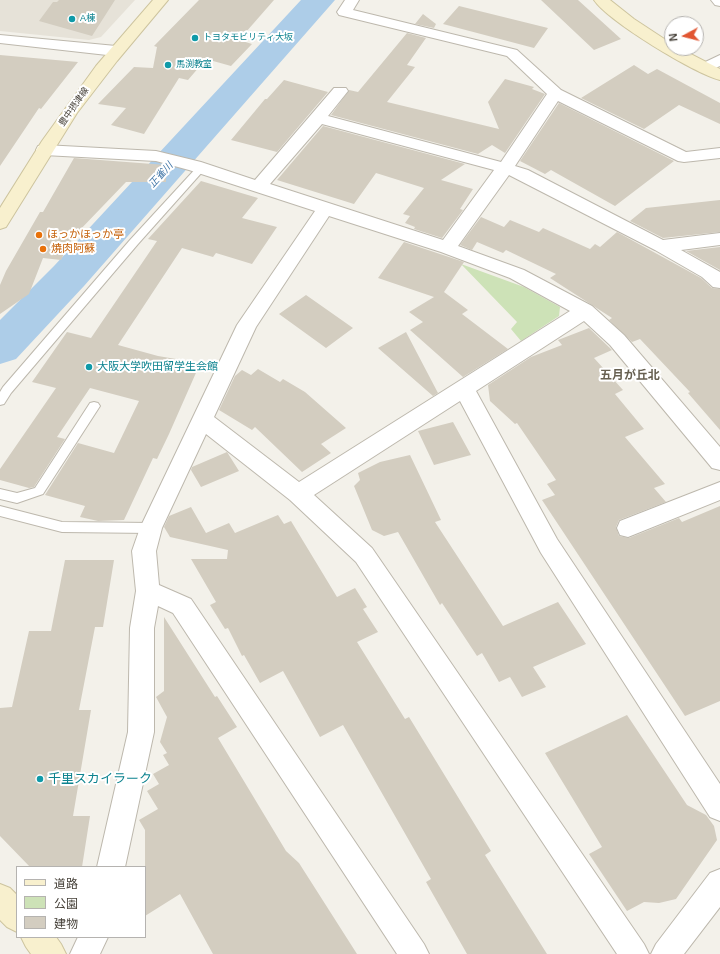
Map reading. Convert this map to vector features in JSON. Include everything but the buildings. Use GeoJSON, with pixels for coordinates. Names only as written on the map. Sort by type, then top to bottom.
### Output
{"type":"FeatureCollection","features":[{"type":"Feature","properties":{"kind":"main road","name":"豊中摂津線"},"geometry":{"type":"LineString","coordinates":[[0,223],[44,150],[82,95],[116,51],[161,0]]}},
{"type":"Feature","properties":{"kind":"main road"},"geometry":{"type":"LineString","coordinates":[[601,0],[626,21],[673,52],[720,75]]}},
{"type":"Feature","properties":{"kind":"main road"},"geometry":{"type":"LineString","coordinates":[[0,898],[16,916]]}},
{"type":"Feature","properties":{"kind":"main road"},"geometry":{"type":"LineString","coordinates":[[37,938],[51,954]]}},
{"type":"Feature","properties":{"kind":"street"},"geometry":{"type":"LineString","coordinates":[[352,0],[344,12],[512,53],[555,93],[684,157],[720,153]]}},
{"type":"Feature","properties":{"kind":"street"},"geometry":{"type":"LineString","coordinates":[[0,39],[116,51]]}},
{"type":"Feature","properties":{"kind":"street"},"geometry":{"type":"LineString","coordinates":[[704,68],[720,60]]}},
{"type":"Feature","properties":{"kind":"street"},"geometry":{"type":"LineString","coordinates":[[259,186],[318,118],[340,90]]}},
{"type":"Feature","properties":{"kind":"street"},"geometry":{"type":"LineString","coordinates":[[447,248],[506,168],[555,93]]}},
{"type":"Feature","properties":{"kind":"street"},"geometry":{"type":"LineString","coordinates":[[318,118],[506,168],[522,174],[661,246],[709,273],[720,282]]}},
{"type":"Feature","properties":{"kind":"street"},"geometry":{"type":"LineString","coordinates":[[44,150],[156,156],[198,167],[447,248],[517,274],[585,311],[617,340],[720,462]]}},
{"type":"Feature","properties":{"kind":"street"},"geometry":{"type":"LineString","coordinates":[[111,866],[141,732],[142,628],[148,591],[144,551],[151,528],[201,419],[247,325],[325,209]]}},
{"type":"Feature","properties":{"kind":"street"},"geometry":{"type":"LineString","coordinates":[[661,246],[720,239]]}},
{"type":"Feature","properties":{"kind":"street"},"geometry":{"type":"LineString","coordinates":[[298,494],[585,311]]}},
{"type":"Feature","properties":{"kind":"street"},"geometry":{"type":"LineString","coordinates":[[464,388],[549,546],[720,808]]}},
{"type":"Feature","properties":{"kind":"street"},"geometry":{"type":"LineString","coordinates":[[201,419],[298,494],[364,555],[634,954]]}},
{"type":"Feature","properties":{"kind":"street"},"geometry":{"type":"LineString","coordinates":[[628,528],[720,491]]}},
{"type":"Feature","properties":{"kind":"street"},"geometry":{"type":"LineString","coordinates":[[148,591],[182,606],[414,954]]}},
{"type":"Feature","properties":{"kind":"street"},"geometry":{"type":"LineString","coordinates":[[666,954],[720,883]]}},
{"type":"Feature","properties":{"kind":"street"},"geometry":{"type":"LineString","coordinates":[[85,954],[93,938]]}},
{"type":"Feature","properties":{"kind":"lane"},"geometry":{"type":"LineString","coordinates":[[0,401],[7,390],[198,167]]}},
{"type":"Feature","properties":{"kind":"lane"},"geometry":{"type":"LineString","coordinates":[[0,494],[17,498],[39,491],[94,406]]}},
{"type":"Feature","properties":{"kind":"lane"},"geometry":{"type":"LineString","coordinates":[[0,511],[62,527],[151,528]]}},
{"type":"Feature","properties":{"kind":"shaded area"},"geometry":{"type":"Polygon","coordinates":[[[0,0],[135,0],[101,37],[89,40],[0,31],[0,0]]]}},
{"type":"Feature","properties":{"kind":"green space"},"geometry":{"type":"Polygon","coordinates":[[[461,264],[524,287],[560,307],[559,316],[521,341],[511,329],[517,322],[461,264]]]}},
{"type":"Feature","properties":{"kind":"waterway","name":"正雀川"},"geometry":{"type":"LineString","coordinates":[[0,348],[69,276],[319,0]]}},
{"type":"Feature","properties":{"kind":"place","name":"A棟"},"geometry":{"type":"Point","coordinates":[72,19]}},
{"type":"Feature","properties":{"kind":"place","name":"トヨタモビリティ大坂"},"geometry":{"type":"Point","coordinates":[195,38]}},
{"type":"Feature","properties":{"kind":"place","name":"馬渕教室"},"geometry":{"type":"Point","coordinates":[168,65]}},
{"type":"Feature","properties":{"kind":"place","name":"ほっかほっか亭"},"geometry":{"type":"Point","coordinates":[39,235]}},
{"type":"Feature","properties":{"kind":"place","name":"焼肉阿蘇"},"geometry":{"type":"Point","coordinates":[43,249]}},
{"type":"Feature","properties":{"kind":"place","name":"大阪大学吹田留学生会館"},"geometry":{"type":"Point","coordinates":[89,367]}},
{"type":"Feature","properties":{"kind":"place","name":"千里スカイラーク"},"geometry":{"type":"Point","coordinates":[40,779]}},
{"type":"Feature","properties":{"kind":"district","name":"五月が丘北"},"geometry":{"type":"Point","coordinates":[630,376]}}]}
